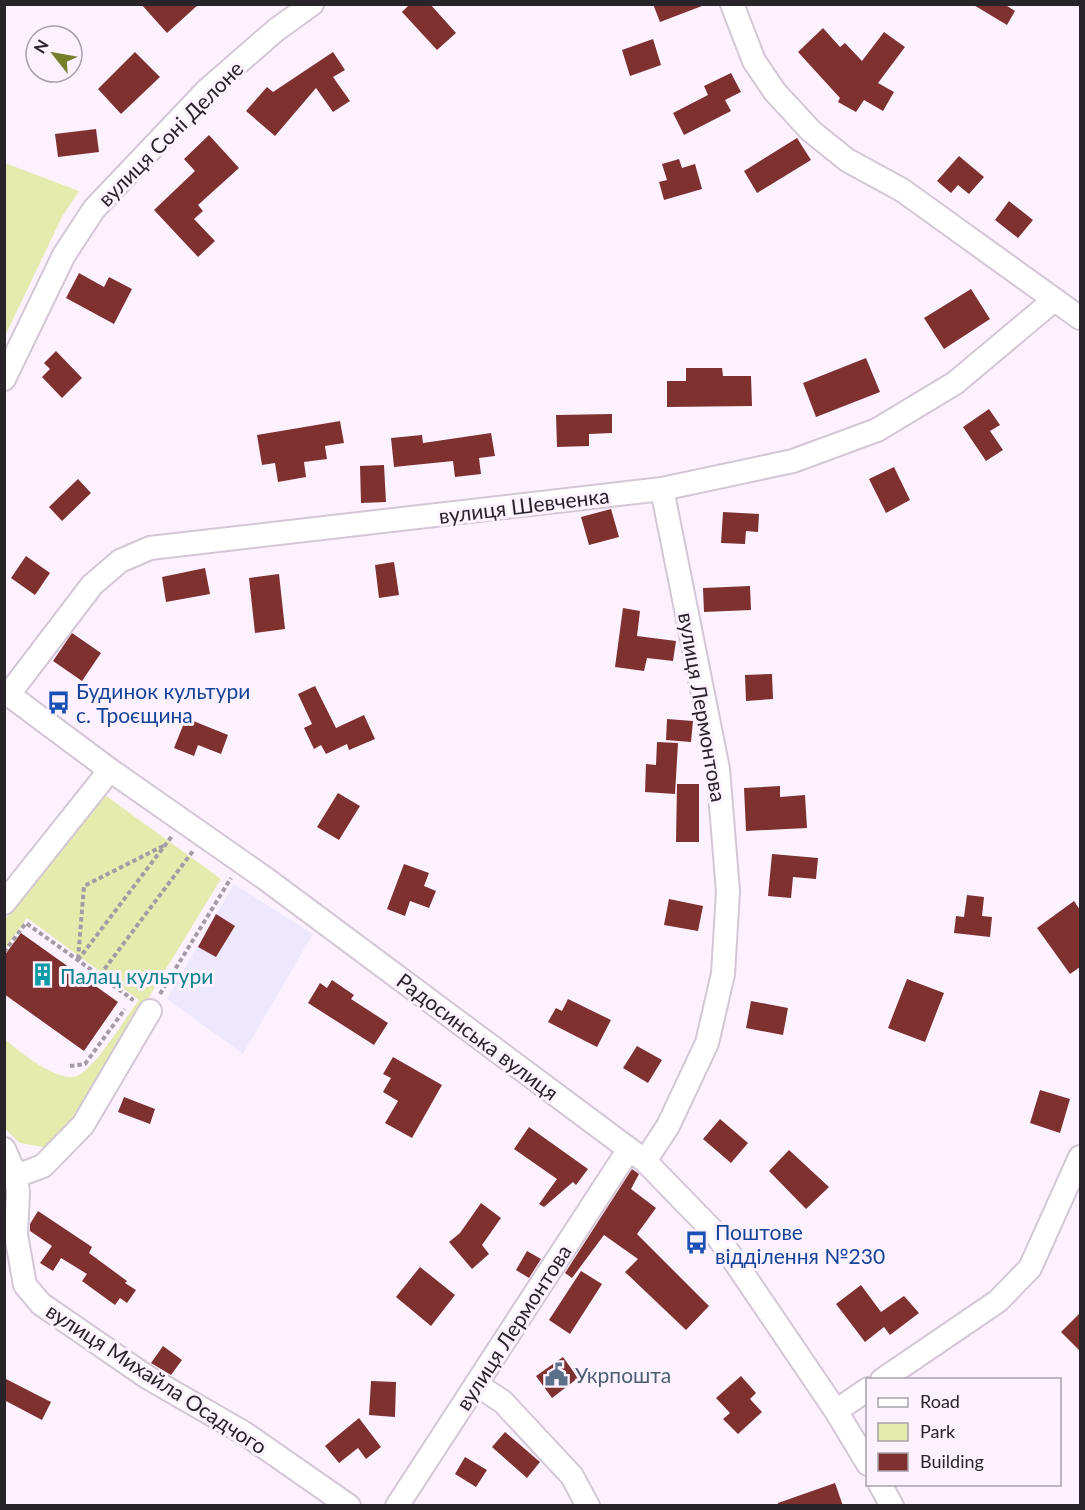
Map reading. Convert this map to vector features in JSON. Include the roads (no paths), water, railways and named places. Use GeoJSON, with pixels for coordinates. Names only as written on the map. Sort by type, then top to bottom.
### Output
{"type":"FeatureCollection","features":[{"type":"Feature","properties":{"kind":"street","name":"вулиця Соні Делоне"},"geometry":{"type":"LineString","coordinates":[[4,379],[64,255],[94,209],[207,90],[276,30],[312,4]]}},
{"type":"Feature","properties":{"kind":"street"},"geometry":{"type":"LineString","coordinates":[[732,4],[754,62],[775,92],[811,131],[847,160],[902,190],[1080,318]]}},
{"type":"Feature","properties":{"kind":"street","name":"вулиця Шевченка"},"geometry":{"type":"LineString","coordinates":[[7,692],[92,585],[120,561],[150,548],[662,489],[793,461],[877,430],[955,383],[1054,300]]}},
{"type":"Feature","properties":{"kind":"street","name":"вулиця Лермонтова"},"geometry":{"type":"LineString","coordinates":[[397,1506],[476,1384],[637,1155],[668,1126],[707,1043],[723,974],[728,892],[718,769],[662,489]]}},
{"type":"Feature","properties":{"kind":"street","name":"Радосинська вулиця"},"geometry":{"type":"LineString","coordinates":[[7,692],[110,770],[243,863],[637,1155],[716,1234],[836,1411],[866,1462]]}},
{"type":"Feature","properties":{"kind":"street"},"geometry":{"type":"LineString","coordinates":[[4,903],[110,770]]}},
{"type":"Feature","properties":{"kind":"street"},"geometry":{"type":"LineString","coordinates":[[16,1176],[43,1166],[82,1125],[150,1011]]}},
{"type":"Feature","properties":{"kind":"street","name":"вулиця Михайла Осадчого"},"geometry":{"type":"LineString","coordinates":[[4,1149],[16,1176],[18,1193],[16,1236],[25,1285],[41,1304],[147,1377],[244,1433],[349,1506]]}},
{"type":"Feature","properties":{"kind":"street"},"geometry":{"type":"LineString","coordinates":[[885,1378],[998,1301],[1030,1268],[1080,1157]]}},
{"type":"Feature","properties":{"kind":"street"},"geometry":{"type":"LineString","coordinates":[[476,1384],[503,1402],[572,1476],[588,1506]]}},
{"type":"Feature","properties":{"kind":"street"},"geometry":{"type":"LineString","coordinates":[[836,1411],[866,1390]]}},
{"type":"Feature","properties":{"kind":"street"},"geometry":{"type":"LineString","coordinates":[[881,1486],[892,1506]]}},
{"type":"Feature","properties":{"kind":"place","name":"Будинок культури с. Троєщина"},"geometry":{"type":"Point","coordinates":[58,702]}},
{"type":"Feature","properties":{"kind":"place","name":"Палац культури"},"geometry":{"type":"Point","coordinates":[42,975]}},
{"type":"Feature","properties":{"kind":"place","name":"Поштове відділення №230"},"geometry":{"type":"Point","coordinates":[697,1243]}},
{"type":"Feature","properties":{"kind":"place","name":"Укрпошта"},"geometry":{"type":"Point","coordinates":[557,1374]}}]}
